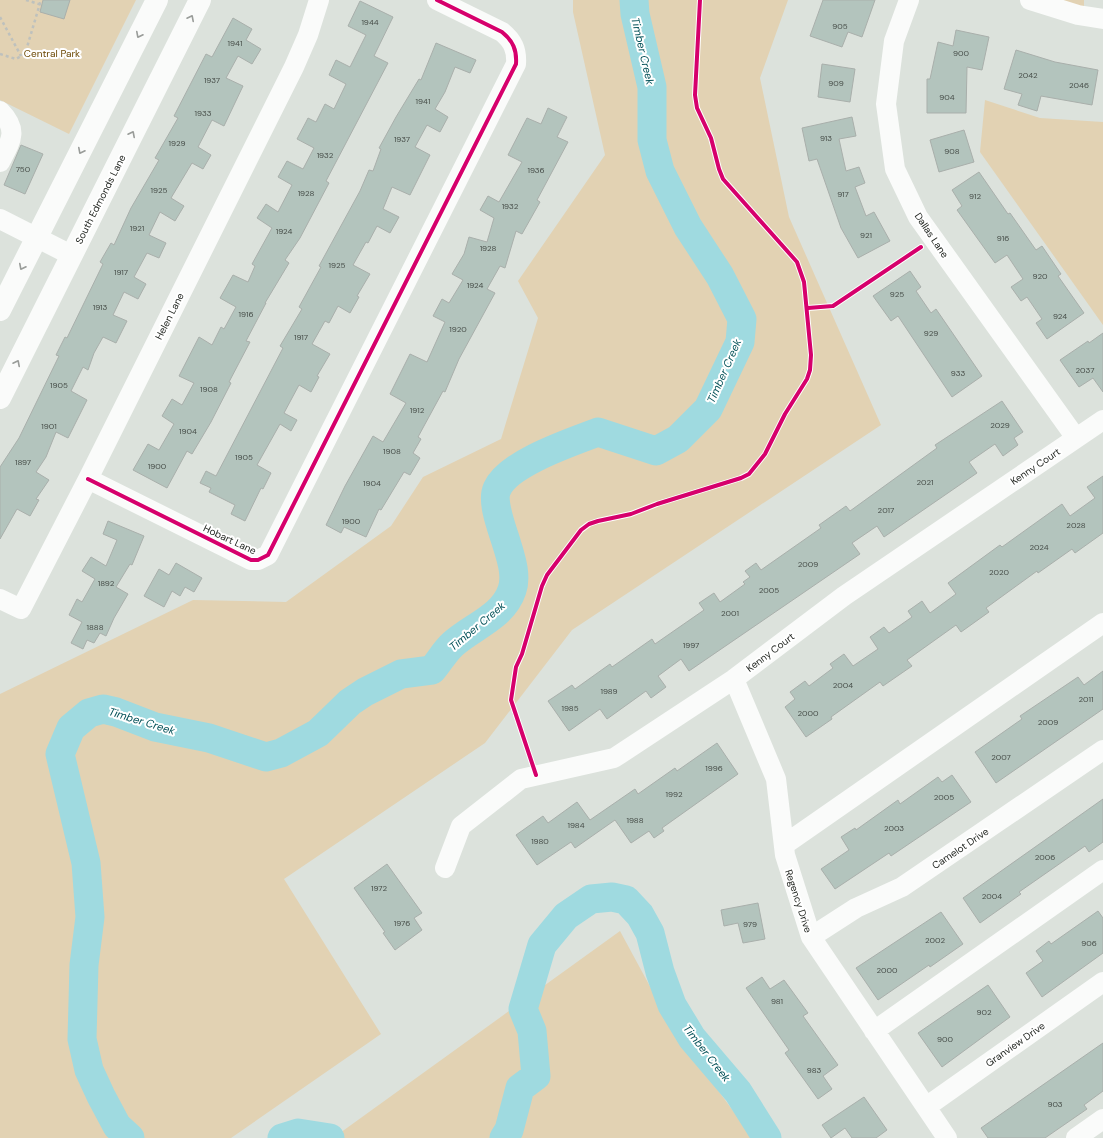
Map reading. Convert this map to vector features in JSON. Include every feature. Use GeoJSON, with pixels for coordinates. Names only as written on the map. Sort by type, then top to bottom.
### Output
{"type":"FeatureCollection","features":[{"type":"Feature","properties":{"kind":"main road"},"geometry":{"type":"LineString","coordinates":[[0,310],[157,0]]}},
{"type":"Feature","properties":{"kind":"main road","name":"South Edmonds Lane"},"geometry":{"type":"LineString","coordinates":[[0,398],[200,0]]}},
{"type":"Feature","properties":{"kind":"street","name":"Helen Lane"},"geometry":{"type":"LineString","coordinates":[[0,599],[21,609],[88,479],[294,67],[308,35],[319,0]]}},
{"type":"Feature","properties":{"kind":"street","name":"Hobart Lane"},"geometry":{"type":"LineString","coordinates":[[88,479],[251,560],[258,560],[268,555],[516,64],[515,47],[510,39],[502,32],[437,0]]}},
{"type":"Feature","properties":{"kind":"street","name":"Dallas Lane"},"geometry":{"type":"LineString","coordinates":[[909,0],[894,41],[886,104],[895,169],[918,216],[1076,438]]}},
{"type":"Feature","properties":{"kind":"street"},"geometry":{"type":"LineString","coordinates":[[1030,0],[1078,15],[1103,19]]}},
{"type":"Feature","properties":{"kind":"street"},"geometry":{"type":"LineString","coordinates":[[1095,0],[1103,19]]}},
{"type":"Feature","properties":{"kind":"street"},"geometry":{"type":"LineString","coordinates":[[0,111],[9,122],[12,135],[0,162]]}},
{"type":"Feature","properties":{"kind":"street"},"geometry":{"type":"LineString","coordinates":[[0,219],[72,255]]}},
{"type":"Feature","properties":{"kind":"street","name":"Kenny Court"},"geometry":{"type":"LineString","coordinates":[[445,868],[461,826],[521,779],[614,758],[734,679],[844,596],[1103,420]]}},
{"type":"Feature","properties":{"kind":"street"},"geometry":{"type":"LineString","coordinates":[[784,845],[1103,623]]}},
{"type":"Feature","properties":{"kind":"street","name":"Regency Drive"},"geometry":{"type":"LineString","coordinates":[[734,679],[776,779],[785,855],[811,937],[947,1138]]}},
{"type":"Feature","properties":{"kind":"street","name":"Camelot Drive"},"geometry":{"type":"LineString","coordinates":[[811,937],[856,908],[902,887],[1103,750]]}},
{"type":"Feature","properties":{"kind":"street"},"geometry":{"type":"LineString","coordinates":[[874,1031],[1103,870]]}},
{"type":"Feature","properties":{"kind":"street","name":"Granview Drive"},"geometry":{"type":"LineString","coordinates":[[926,1107],[1103,982]]}},
{"type":"Feature","properties":{"kind":"street"},"geometry":{"type":"LineString","coordinates":[[1076,1138],[1103,1119]]}},
{"type":"Feature","properties":{"kind":"path"},"geometry":{"type":"LineString","coordinates":[[26,0],[41,5]]}},
{"type":"Feature","properties":{"kind":"path"},"geometry":{"type":"LineString","coordinates":[[0,54],[16,59],[25,54],[41,5],[41,0]]}},
{"type":"Feature","properties":{"kind":"path"},"geometry":{"type":"LineString","coordinates":[[536,775],[512,709],[511,694],[516,667],[522,654],[542,586],[547,575],[581,530],[589,524],[631,514],[749,474],[765,454],[785,414],[807,380],[810,370],[811,355],[808,308],[804,282],[797,262],[723,178],[719,169],[712,138],[701,120],[697,108],[695,95],[700,0]]}},
{"type":"Feature","properties":{"kind":"path"},"geometry":{"type":"LineString","coordinates":[[0,17],[21,56]]}},
{"type":"Feature","properties":{"kind":"path"},"geometry":{"type":"LineString","coordinates":[[808,308],[833,306],[921,247]]}},
{"type":"Feature","properties":{"kind":"green space","name":"Central Park"},"geometry":{"type":"Polygon","coordinates":[[[0,0],[136,0],[69,134],[0,100],[0,0]]]}},
{"type":"Feature","properties":{"kind":"green space"},"geometry":{"type":"Polygon","coordinates":[[[573,0],[788,0],[760,78],[789,217],[881,425],[572,630],[485,743],[284,879],[381,1034],[231,1138],[0,1138],[0,694],[193,600],[286,602],[391,526],[423,477],[501,439],[538,318],[518,281],[605,155],[573,12],[573,0]]]}},
{"type":"Feature","properties":{"kind":"green space"},"geometry":{"type":"Polygon","coordinates":[[[1054,0],[1084,0],[1084,7],[1054,0]]]}},
{"type":"Feature","properties":{"kind":"green space"},"geometry":{"type":"Polygon","coordinates":[[[985,100],[1040,118],[1103,122],[1103,325],[980,152],[985,100]]]}},
{"type":"Feature","properties":{"kind":"green space"},"geometry":{"type":"Polygon","coordinates":[[[620,931],[673,1029],[753,1138],[333,1138],[620,931]]]}},
{"type":"Feature","properties":{"kind":"building"},"geometry":{"type":"Polygon","coordinates":[[[43,0],[70,0],[64,19],[40,12],[43,0]]]}},
{"type":"Feature","properties":{"kind":"building"},"geometry":{"type":"Polygon","coordinates":[[[823,0],[875,0],[862,37],[848,32],[842,47],[810,36],[823,0]]]}},
{"type":"Feature","properties":{"kind":"building"},"geometry":{"type":"Polygon","coordinates":[[[360,1],[393,17],[374,56],[388,63],[326,181],[329,183],[300,238],[285,260],[289,263],[265,303],[246,341],[250,342],[229,382],[231,383],[211,422],[192,454],[187,451],[167,488],[133,470],[148,444],[159,450],[174,424],[162,416],[172,399],[182,405],[194,383],[179,376],[199,337],[212,345],[221,327],[224,329],[236,307],[220,298],[233,275],[248,282],[255,266],[252,264],[272,228],[257,218],[266,204],[278,212],[292,185],[278,177],[287,161],[303,169],[314,148],[297,139],[308,118],[316,122],[325,104],[334,109],[346,84],[329,75],[336,60],[350,67],[366,35],[348,26],[360,1]]]}},
{"type":"Feature","properties":{"kind":"building"},"geometry":{"type":"Polygon","coordinates":[[[233,18],[252,29],[246,40],[261,49],[252,64],[238,56],[226,78],[243,86],[224,126],[212,120],[198,147],[211,155],[203,169],[192,163],[171,198],[184,206],[175,221],[160,212],[149,235],[166,243],[159,258],[147,253],[134,277],[146,284],[138,299],[124,292],[113,315],[127,321],[116,343],[103,337],[94,353],[88,370],[83,367],[71,391],[87,400],[68,438],[56,432],[46,457],[36,472],[49,480],[36,499],[39,500],[30,516],[17,509],[0,539],[0,467],[19,438],[59,356],[56,355],[65,337],[67,338],[103,264],[100,262],[111,243],[114,245],[131,208],[159,160],[155,158],[178,118],[174,116],[206,54],[212,57],[233,18]]]}},
{"type":"Feature","properties":{"kind":"building"},"geometry":{"type":"Polygon","coordinates":[[[956,30],[989,37],[982,70],[967,67],[966,113],[927,113],[927,79],[930,79],[938,42],[953,46],[956,30]]]}},
{"type":"Feature","properties":{"kind":"building"},"geometry":{"type":"Polygon","coordinates":[[[436,43],[476,60],[470,73],[455,67],[445,92],[435,109],[448,117],[440,132],[427,125],[415,147],[430,155],[410,195],[392,187],[383,209],[399,217],[390,233],[377,226],[368,243],[366,242],[353,265],[370,274],[357,296],[359,297],[350,313],[338,306],[329,323],[325,321],[312,344],[330,354],[317,376],[319,377],[311,392],[299,385],[284,413],[297,420],[291,431],[280,424],[257,465],[271,473],[263,489],[261,488],[245,521],[231,514],[235,505],[209,492],[211,488],[200,483],[206,471],[216,476],[283,348],[280,346],[302,309],[299,307],[321,267],[319,266],[360,191],[369,170],[373,171],[381,149],[379,148],[419,79],[421,80],[436,43]]]}},
{"type":"Feature","properties":{"kind":"building"},"geometry":{"type":"Polygon","coordinates":[[[1016,50],[1055,62],[1098,70],[1092,105],[1041,96],[1037,111],[1018,105],[1022,94],[1004,89],[1016,50]]]}},
{"type":"Feature","properties":{"kind":"building"},"geometry":{"type":"Polygon","coordinates":[[[822,64],[855,69],[850,102],[818,97],[822,64]]]}},
{"type":"Feature","properties":{"kind":"building"},"geometry":{"type":"Polygon","coordinates":[[[548,108],[567,117],[557,137],[568,142],[537,200],[540,202],[522,234],[516,231],[505,268],[500,266],[487,289],[495,293],[459,359],[445,392],[443,391],[418,437],[421,439],[413,453],[420,458],[410,475],[404,472],[381,510],[379,509],[366,537],[344,527],[341,533],[326,525],[345,486],[373,436],[383,442],[406,403],[390,394],[410,354],[427,362],[445,322],[433,316],[442,299],[449,303],[463,280],[452,274],[464,254],[469,237],[487,242],[494,218],[480,210],[488,196],[499,202],[522,162],[508,155],[527,118],[541,124],[548,108]]]}},
{"type":"Feature","properties":{"kind":"building"},"geometry":{"type":"Polygon","coordinates":[[[852,117],[856,136],[839,139],[846,171],[859,167],[865,183],[855,187],[866,216],[874,212],[890,241],[858,258],[841,228],[817,159],[809,161],[802,128],[852,117]]]}},
{"type":"Feature","properties":{"kind":"building"},"geometry":{"type":"Polygon","coordinates":[[[964,130],[974,162],[939,172],[930,140],[964,130]]]}},
{"type":"Feature","properties":{"kind":"building"},"geometry":{"type":"Polygon","coordinates":[[[21,145],[43,154],[25,194],[4,185],[21,145]]]}},
{"type":"Feature","properties":{"kind":"building"},"geometry":{"type":"Polygon","coordinates":[[[979,172],[1008,214],[1010,213],[1036,250],[1042,246],[1061,274],[1058,276],[1084,313],[1047,339],[1036,323],[1042,319],[1027,297],[1021,301],[1011,287],[1023,279],[1007,255],[995,263],[957,210],[962,206],[952,190],[979,172]]]}},
{"type":"Feature","properties":{"kind":"building"},"geometry":{"type":"Polygon","coordinates":[[[910,271],[921,287],[916,291],[931,313],[936,309],[982,376],[952,397],[898,316],[891,321],[873,296],[910,271]]]}},
{"type":"Feature","properties":{"kind":"building"},"geometry":{"type":"Polygon","coordinates":[[[1103,333],[1103,392],[1093,378],[1079,387],[1060,360],[1088,341],[1089,343],[1103,333]]]}},
{"type":"Feature","properties":{"kind":"building"},"geometry":{"type":"Polygon","coordinates":[[[1002,401],[1023,432],[1014,438],[1018,445],[1003,456],[995,444],[969,462],[977,473],[884,537],[877,526],[852,543],[860,554],[689,671],[681,659],[658,676],[666,687],[651,698],[646,691],[607,719],[600,709],[569,731],[548,701],[572,685],[575,689],[610,664],[612,667],[652,639],[655,644],[704,610],[699,603],[714,593],[720,602],[745,584],[743,582],[750,577],[745,571],[756,563],[761,570],[821,528],[819,525],[846,506],[850,511],[937,448],[935,445],[1002,401]]]}},
{"type":"Feature","properties":{"kind":"building"},"geometry":{"type":"Polygon","coordinates":[[[1103,476],[1103,533],[1075,553],[1072,549],[1038,573],[1037,571],[986,608],[989,612],[961,632],[956,625],[907,660],[912,666],[883,686],[880,682],[806,737],[785,707],[795,699],[790,692],[805,681],[809,686],[833,668],[830,664],[844,654],[853,666],[878,649],[870,637],[884,627],[889,633],[912,617],[908,611],[922,601],[930,613],[956,594],[948,583],[1000,545],[1002,547],[1062,504],[1070,516],[1095,498],[1087,487],[1103,476]]]}},
{"type":"Feature","properties":{"kind":"building"},"geometry":{"type":"Polygon","coordinates":[[[108,521],[144,536],[132,565],[130,564],[116,587],[128,594],[114,618],[106,636],[100,633],[94,643],[87,640],[83,649],[71,643],[82,622],[69,615],[77,599],[82,602],[95,579],[82,571],[91,557],[106,566],[117,540],[103,534],[108,521]]]}},
{"type":"Feature","properties":{"kind":"building"},"geometry":{"type":"Polygon","coordinates":[[[176,563],[202,578],[194,592],[185,587],[180,596],[172,591],[164,607],[144,596],[159,569],[169,575],[176,563]]]}},
{"type":"Feature","properties":{"kind":"building"},"geometry":{"type":"Polygon","coordinates":[[[1103,671],[1103,709],[996,783],[975,752],[1022,719],[1020,716],[1078,677],[1084,685],[1103,671]]]}},
{"type":"Feature","properties":{"kind":"building"},"geometry":{"type":"Polygon","coordinates":[[[717,743],[738,774],[662,828],[664,831],[654,838],[649,831],[631,843],[615,820],[575,848],[571,842],[537,865],[516,835],[543,816],[548,823],[577,802],[590,820],[635,789],[638,794],[675,768],[677,771],[717,743]]]}},
{"type":"Feature","properties":{"kind":"building"},"geometry":{"type":"Polygon","coordinates":[[[952,775],[971,802],[891,856],[889,853],[835,889],[821,869],[849,850],[841,837],[855,828],[856,830],[898,800],[900,804],[938,777],[942,782],[952,775]]]}},
{"type":"Feature","properties":{"kind":"building"},"geometry":{"type":"Polygon","coordinates":[[[1103,799],[1103,842],[1089,852],[1085,846],[1019,892],[1021,894],[980,923],[963,898],[1103,799]]]}},
{"type":"Feature","properties":{"kind":"building"},"geometry":{"type":"Polygon","coordinates":[[[387,864],[422,913],[414,918],[422,930],[395,950],[383,933],[385,932],[354,888],[387,864]]]}},
{"type":"Feature","properties":{"kind":"building"},"geometry":{"type":"Polygon","coordinates":[[[758,903],[765,939],[743,943],[738,923],[724,926],[721,910],[758,903]]]}},
{"type":"Feature","properties":{"kind":"building"},"geometry":{"type":"Polygon","coordinates":[[[1098,911],[1103,918],[1103,953],[1042,997],[1026,973],[1043,961],[1036,951],[1049,941],[1051,944],[1098,911]]]}},
{"type":"Feature","properties":{"kind":"building"},"geometry":{"type":"Polygon","coordinates":[[[941,912],[963,944],[878,1000],[856,968],[941,912]]]}},
{"type":"Feature","properties":{"kind":"building"},"geometry":{"type":"Polygon","coordinates":[[[762,977],[770,989],[784,980],[808,1013],[803,1016],[838,1065],[823,1076],[832,1089],[818,1099],[785,1053],[789,1050],[746,988],[762,977]]]}},
{"type":"Feature","properties":{"kind":"building"},"geometry":{"type":"Polygon","coordinates":[[[988,985],[1010,1017],[942,1067],[918,1033],[988,985]]]}},
{"type":"Feature","properties":{"kind":"building"},"geometry":{"type":"Polygon","coordinates":[[[1103,1043],[1103,1091],[1084,1105],[1087,1109],[1045,1138],[988,1138],[981,1128],[1103,1043]]]}},
{"type":"Feature","properties":{"kind":"building"},"geometry":{"type":"Polygon","coordinates":[[[864,1097],[887,1130],[876,1138],[852,1138],[845,1128],[831,1138],[822,1125],[864,1097]]]}},
{"type":"Feature","properties":{"kind":"waterway","name":"Timber Creek"},"geometry":{"type":"LineString","coordinates":[[130,1138],[117,1126],[101,1096],[89,1070],[82,1039],[84,965],[90,917],[86,863],[60,754],[71,728],[89,713],[103,709],[116,712],[155,727],[209,738],[266,757],[281,753],[318,733],[350,702],[365,692],[401,674],[432,670],[453,644],[495,614],[508,599],[512,590],[514,579],[513,567],[498,517],[495,501],[497,489],[503,479],[527,462],[542,454],[598,432],[656,451],[678,439],[708,409],[740,342],[742,319],[720,276],[688,227],[660,171],[652,140],[652,87],[635,14],[634,0]]}},
{"type":"Feature","properties":{"kind":"waterway","name":"Timber Creek"},"geometry":{"type":"LineString","coordinates":[[504,1138],[509,1130],[520,1088],[536,1076],[532,1031],[523,1009],[542,945],[566,916],[591,899],[612,897],[626,900],[640,915],[650,933],[660,972],[672,1005],[692,1038],[738,1092],[767,1138]]}},
{"type":"Feature","properties":{"kind":"waterway","name":"Timber Creek"},"geometry":{"type":"LineString","coordinates":[[282,1138],[298,1133],[330,1138]]}},
{"type":"Feature","properties":{"kind":"cycle path"},"geometry":{"type":"LineString","coordinates":[[88,479],[251,560],[258,560],[268,555],[516,64],[514,46],[502,32],[437,0]]}},
{"type":"Feature","properties":{"kind":"cycle path"},"geometry":{"type":"LineString","coordinates":[[536,775],[511,700],[516,667],[522,654],[542,586],[547,575],[581,530],[589,524],[631,514],[657,504],[741,478],[749,474],[765,454],[785,414],[807,379],[810,370],[811,355],[804,282],[797,262],[723,179],[711,138],[697,108],[695,95],[700,0]]}},
{"type":"Feature","properties":{"kind":"cycle path"},"geometry":{"type":"LineString","coordinates":[[808,308],[833,306],[921,247]]}}]}
